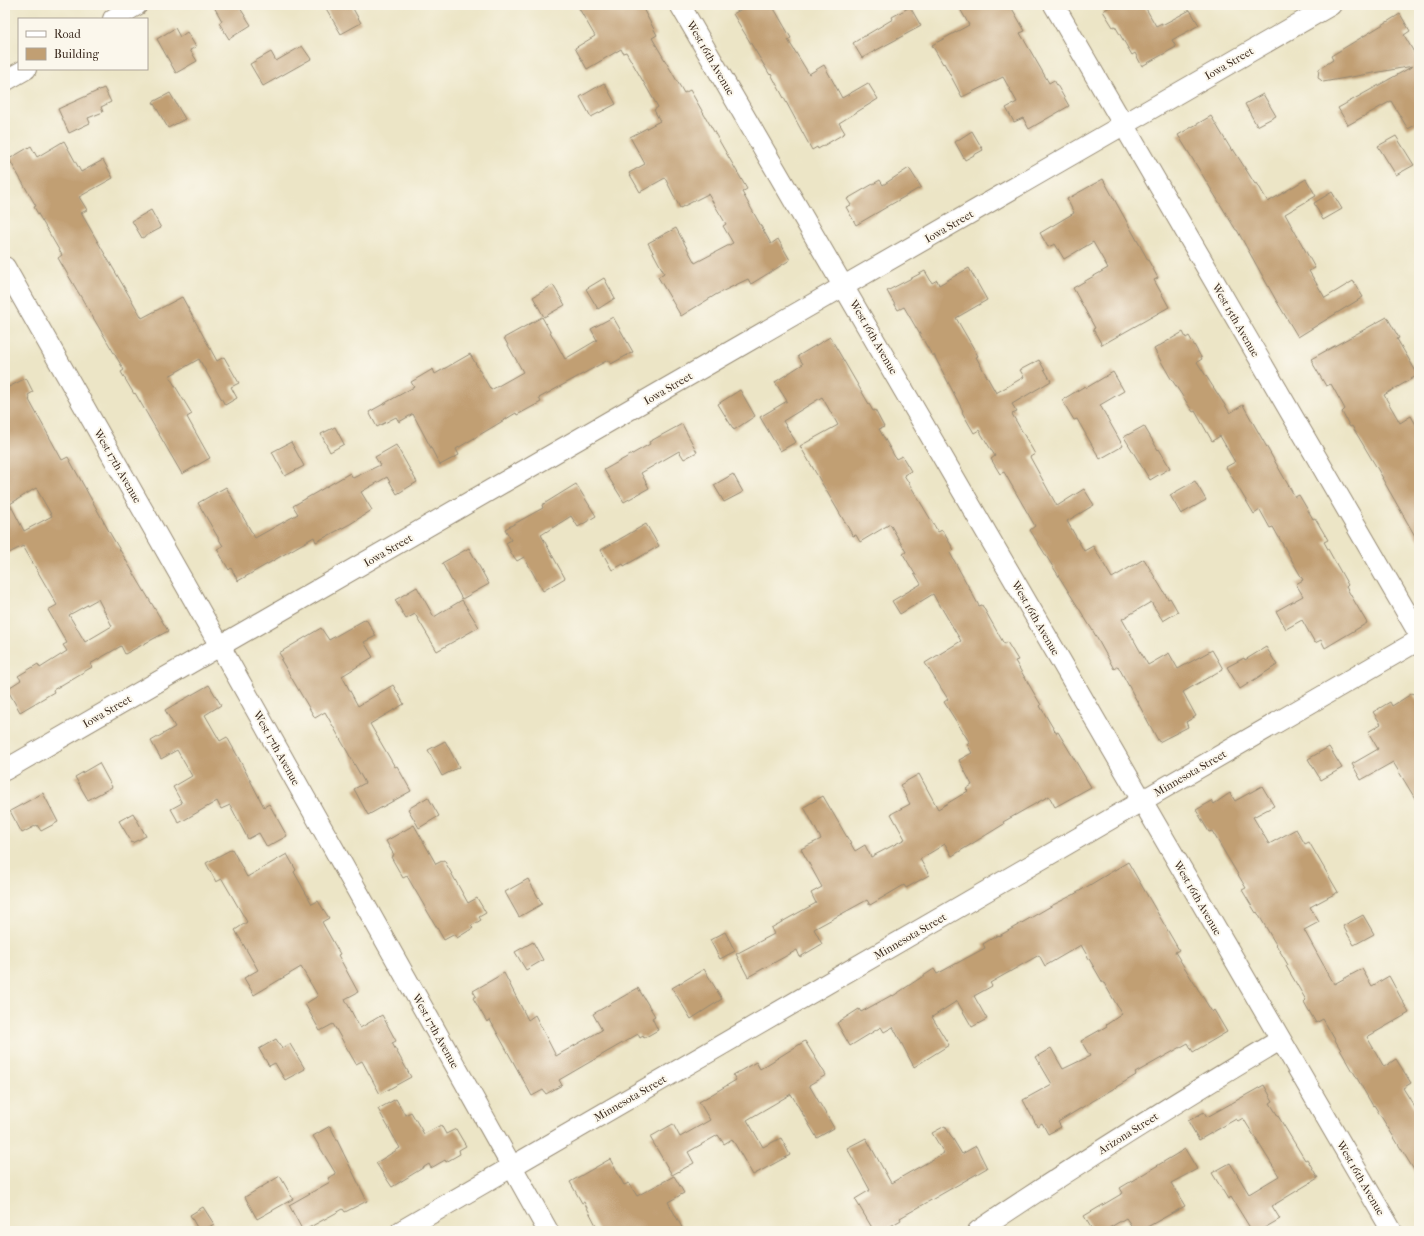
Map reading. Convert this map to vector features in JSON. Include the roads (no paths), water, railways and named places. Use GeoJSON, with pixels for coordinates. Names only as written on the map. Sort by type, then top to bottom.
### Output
{"type":"FeatureCollection","features":[{"type":"Feature","properties":{"kind":"street"},"geometry":{"type":"LineString","coordinates":[[115,18],[137,5]]}},
{"type":"Feature","properties":{"kind":"street","name":"West 16th Avenue"},"geometry":{"type":"LineString","coordinates":[[680,5],[1392,1231]]}},
{"type":"Feature","properties":{"kind":"street","name":"West 15th Avenue"},"geometry":{"type":"LineString","coordinates":[[1054,5],[1419,634]]}},
{"type":"Feature","properties":{"kind":"street","name":"Iowa Street"},"geometry":{"type":"LineString","coordinates":[[5,770],[1331,5]]}},
{"type":"Feature","properties":{"kind":"street"},"geometry":{"type":"LineString","coordinates":[[5,81],[24,70]]}},
{"type":"Feature","properties":{"kind":"street","name":"West 17th Avenue"},"geometry":{"type":"LineString","coordinates":[[5,267],[220,646],[548,1231]]}},
{"type":"Feature","properties":{"kind":"street","name":"Minnesota Street"},"geometry":{"type":"LineString","coordinates":[[401,1231],[1419,640]]}},
{"type":"Feature","properties":{"kind":"street","name":"Arizona Street"},"geometry":{"type":"LineString","coordinates":[[978,1231],[1199,1088],[1280,1040]]}}]}
